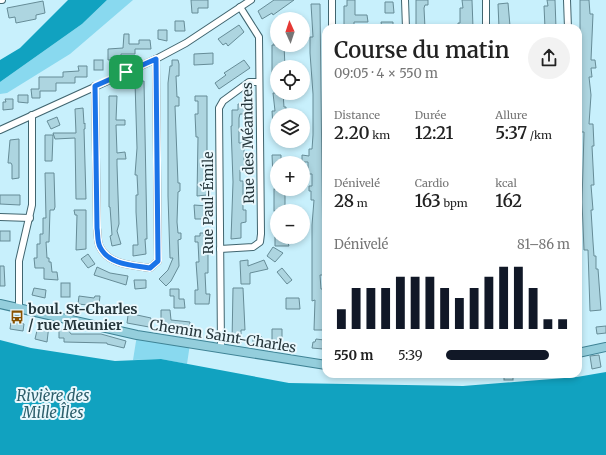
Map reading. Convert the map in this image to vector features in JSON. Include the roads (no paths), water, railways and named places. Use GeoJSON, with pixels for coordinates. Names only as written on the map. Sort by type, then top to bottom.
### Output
{"type":"FeatureCollection","features":[{"type":"Feature","properties":{"kind":"main road","name":"Chemin Saint-Charles"},"geometry":{"type":"LineString","coordinates":[[0,304],[137,335],[322,364]]}},
{"type":"Feature","properties":{"kind":"main road"},"geometry":{"type":"LineString","coordinates":[[582,352],[606,347]]}},
{"type":"Feature","properties":{"kind":"street"},"geometry":{"type":"LineString","coordinates":[[0,130],[156,59],[186,43],[251,0]]}},
{"type":"Feature","properties":{"kind":"street"},"geometry":{"type":"LineString","coordinates":[[332,0],[332,24]]}},
{"type":"Feature","properties":{"kind":"street"},"geometry":{"type":"LineString","coordinates":[[405,0],[406,24]]}},
{"type":"Feature","properties":{"kind":"street"},"geometry":{"type":"LineString","coordinates":[[486,0],[486,24]]}},
{"type":"Feature","properties":{"kind":"street"},"geometry":{"type":"LineString","coordinates":[[567,0],[568,24]]}},
{"type":"Feature","properties":{"kind":"street","name":"Rue des Méandres"},"geometry":{"type":"LineString","coordinates":[[220,249],[253,247],[260,242],[261,234],[259,37],[240,8]]}},
{"type":"Feature","properties":{"kind":"street"},"geometry":{"type":"LineString","coordinates":[[95,86],[97,228],[99,246],[109,257],[119,263],[150,268],[158,261],[156,59]]}},
{"type":"Feature","properties":{"kind":"street","name":"Rue Paul-Émile"},"geometry":{"type":"LineString","coordinates":[[221,348],[219,108],[222,101],[249,82],[259,82]]}},
{"type":"Feature","properties":{"kind":"street"},"geometry":{"type":"LineString","coordinates":[[19,309],[19,261],[32,205],[32,115]]}},
{"type":"Feature","properties":{"kind":"street"},"geometry":{"type":"LineString","coordinates":[[0,217],[30,218]]}},
{"type":"Feature","properties":{"kind":"water"},"geometry":{"type":"Polygon","coordinates":[[[68,0],[107,0],[82,24],[0,82],[0,60],[20,48],[68,0]]]}},
{"type":"Feature","properties":{"kind":"water","name":"Rivière des Mille Îles"},"geometry":{"type":"Polygon","coordinates":[[[0,340],[31,348],[115,361],[161,359],[289,383],[463,386],[582,378],[582,376],[606,372],[606,455],[0,455],[0,340]]]}},
{"type":"Feature","properties":{"kind":"place","name":"boul. St-Charles / rue Meunier"},"geometry":{"type":"Point","coordinates":[17,317]}}]}
